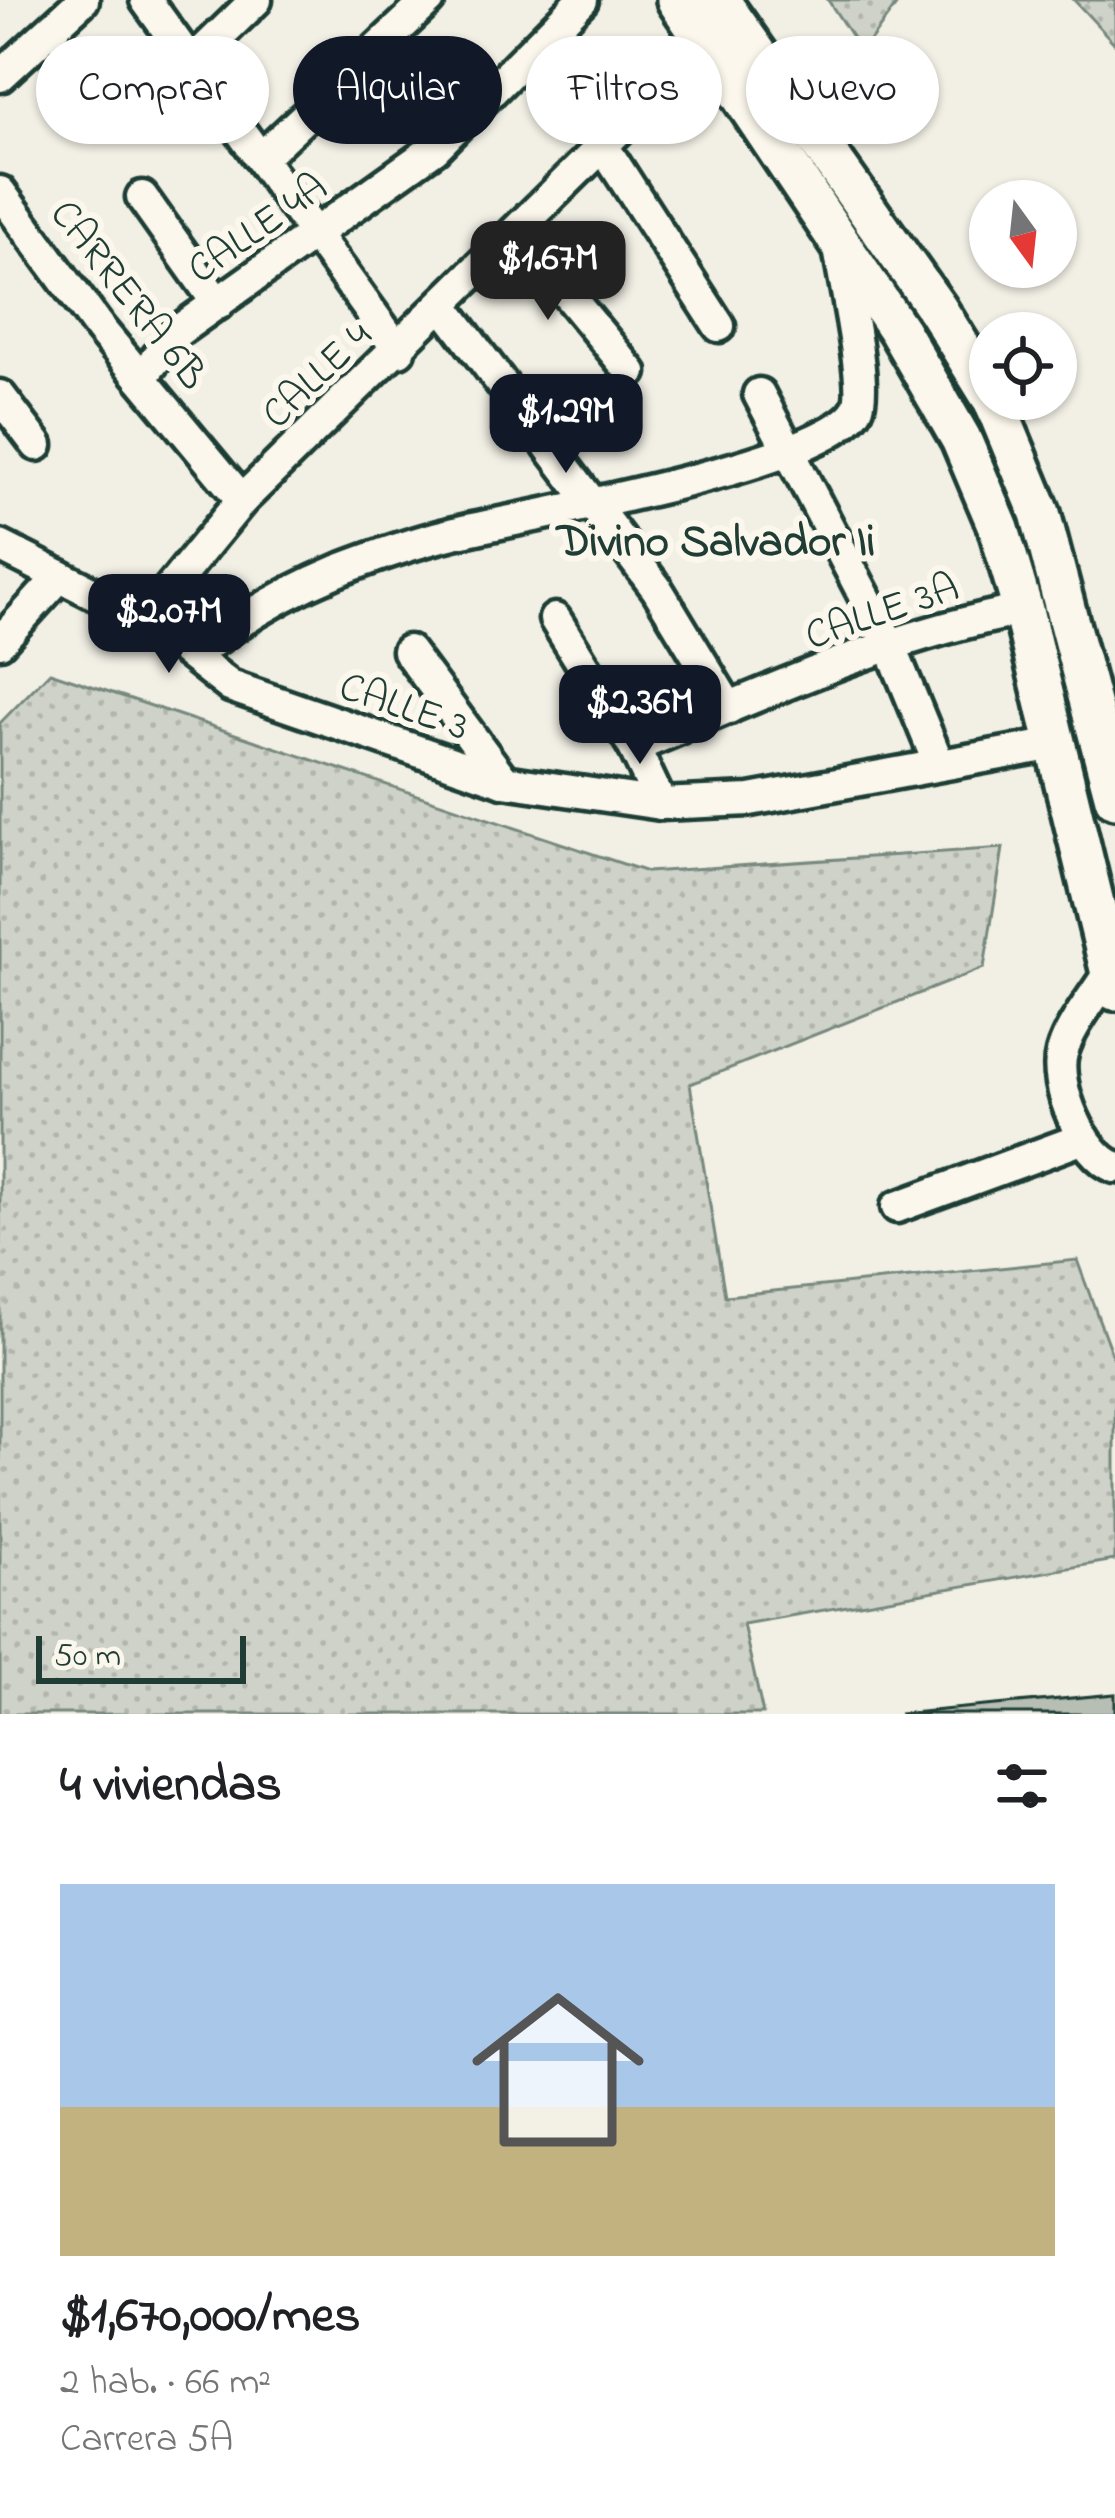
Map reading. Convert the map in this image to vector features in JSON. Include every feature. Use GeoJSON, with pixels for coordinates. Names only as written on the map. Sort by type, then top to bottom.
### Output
{"type":"FeatureCollection","features":[{"type":"Feature","properties":{"kind":"main road"},"geometry":{"type":"LineString","coordinates":[[677,0],[701,36]]}},
{"type":"Feature","properties":{"kind":"main road"},"geometry":{"type":"LineString","coordinates":[[719,0],[969,361]]}},
{"type":"Feature","properties":{"kind":"main road"},"geometry":{"type":"LineString","coordinates":[[722,68],[838,241],[961,439],[1000,529],[1113,981]]}},
{"type":"Feature","properties":{"kind":"main road"},"geometry":{"type":"LineString","coordinates":[[1001,420],[1040,514],[1115,798]]}},
{"type":"Feature","properties":{"kind":"street"},"geometry":{"type":"LineString","coordinates":[[0,76],[83,0]]}},
{"type":"Feature","properties":{"kind":"street"},"geometry":{"type":"LineString","coordinates":[[146,0],[170,36]]}},
{"type":"Feature","properties":{"kind":"street"},"geometry":{"type":"LineString","coordinates":[[219,36],[256,0]]}},
{"type":"Feature","properties":{"kind":"street"},"geometry":{"type":"LineString","coordinates":[[262,157],[429,0]]}},
{"type":"Feature","properties":{"kind":"street","name":"CALLE 4A"},"geometry":{"type":"LineString","coordinates":[[141,378],[178,331],[435,148],[582,0]]}},
{"type":"Feature","properties":{"kind":"street"},"geometry":{"type":"LineString","coordinates":[[252,144],[399,351]]}},
{"type":"Feature","properties":{"kind":"street"},"geometry":{"type":"LineString","coordinates":[[603,146],[718,326]]}},
{"type":"Feature","properties":{"kind":"street","name":"CALLE 4"},"geometry":{"type":"LineString","coordinates":[[146,619],[242,500],[603,146]]}},
{"type":"Feature","properties":{"kind":"street","name":"CARRERA 6B"},"geometry":{"type":"LineString","coordinates":[[0,192],[141,378],[242,500]]}},
{"type":"Feature","properties":{"kind":"street"},"geometry":{"type":"LineString","coordinates":[[142,197],[218,304]]}},
{"type":"Feature","properties":{"kind":"street"},"geometry":{"type":"LineString","coordinates":[[516,232],[631,372]]}},
{"type":"Feature","properties":{"kind":"street"},"geometry":{"type":"LineString","coordinates":[[0,546],[146,619],[196,654],[248,613],[338,571],[447,535],[595,504],[791,451],[835,429],[857,409],[862,374],[838,241]]}},
{"type":"Feature","properties":{"kind":"street"},"geometry":{"type":"LineString","coordinates":[[443,306],[657,590],[729,708]]}},
{"type":"Feature","properties":{"kind":"street"},"geometry":{"type":"LineString","coordinates":[[759,394],[890,645],[938,761]]}},
{"type":"Feature","properties":{"kind":"street"},"geometry":{"type":"LineString","coordinates":[[0,397],[37,446]]}},
{"type":"Feature","properties":{"kind":"street"},"geometry":{"type":"LineString","coordinates":[[0,642],[60,576]]}},
{"type":"Feature","properties":{"kind":"street","name":"CALLE 3A"},"geometry":{"type":"LineString","coordinates":[[634,747],[890,645],[957,622],[1023,610]]}},
{"type":"Feature","properties":{"kind":"street"},"geometry":{"type":"LineString","coordinates":[[555,619],[634,747],[661,804]]}},
{"type":"Feature","properties":{"kind":"street"},"geometry":{"type":"LineString","coordinates":[[408,651],[505,781]]}},
{"type":"Feature","properties":{"kind":"street","name":"CALLE 3"},"geometry":{"type":"LineString","coordinates":[[196,654],[230,686],[505,781],[661,804],[750,800],[938,761],[1055,744]]}},
{"type":"Feature","properties":{"kind":"street"},"geometry":{"type":"LineString","coordinates":[[1113,981],[1063,1049],[1060,1071],[1084,1138],[1103,1163],[1115,1167]]}},
{"type":"Feature","properties":{"kind":"street"},"geometry":{"type":"LineString","coordinates":[[897,1207],[1084,1138]]}},
{"type":"Feature","properties":{"kind":"shaded area"},"geometry":{"type":"Polygon","coordinates":[[[828,0],[900,0],[874,36],[852,36],[828,0]]]}},
{"type":"Feature","properties":{"kind":"shaded area"},"geometry":{"type":"Polygon","coordinates":[[[1074,0],[1115,0],[1115,44],[1074,0]]]}},
{"type":"Feature","properties":{"kind":"shaded area"},"geometry":{"type":"Polygon","coordinates":[[[50,672],[647,872],[1003,848],[984,968],[690,1084],[725,1296],[1077,1260],[1115,1363],[1115,1560],[743,1624],[763,1714],[0,1714],[0,723],[50,672]]]}},
{"type":"Feature","properties":{"kind":"building"},"geometry":{"type":"Polygon","coordinates":[[[1115,1694],[1115,1714],[899,1714],[1115,1694]]]}},
{"type":"Feature","properties":{"kind":"district","name":"Divino Salvador Ii"},"geometry":{"type":"Point","coordinates":[716,539]}}]}
